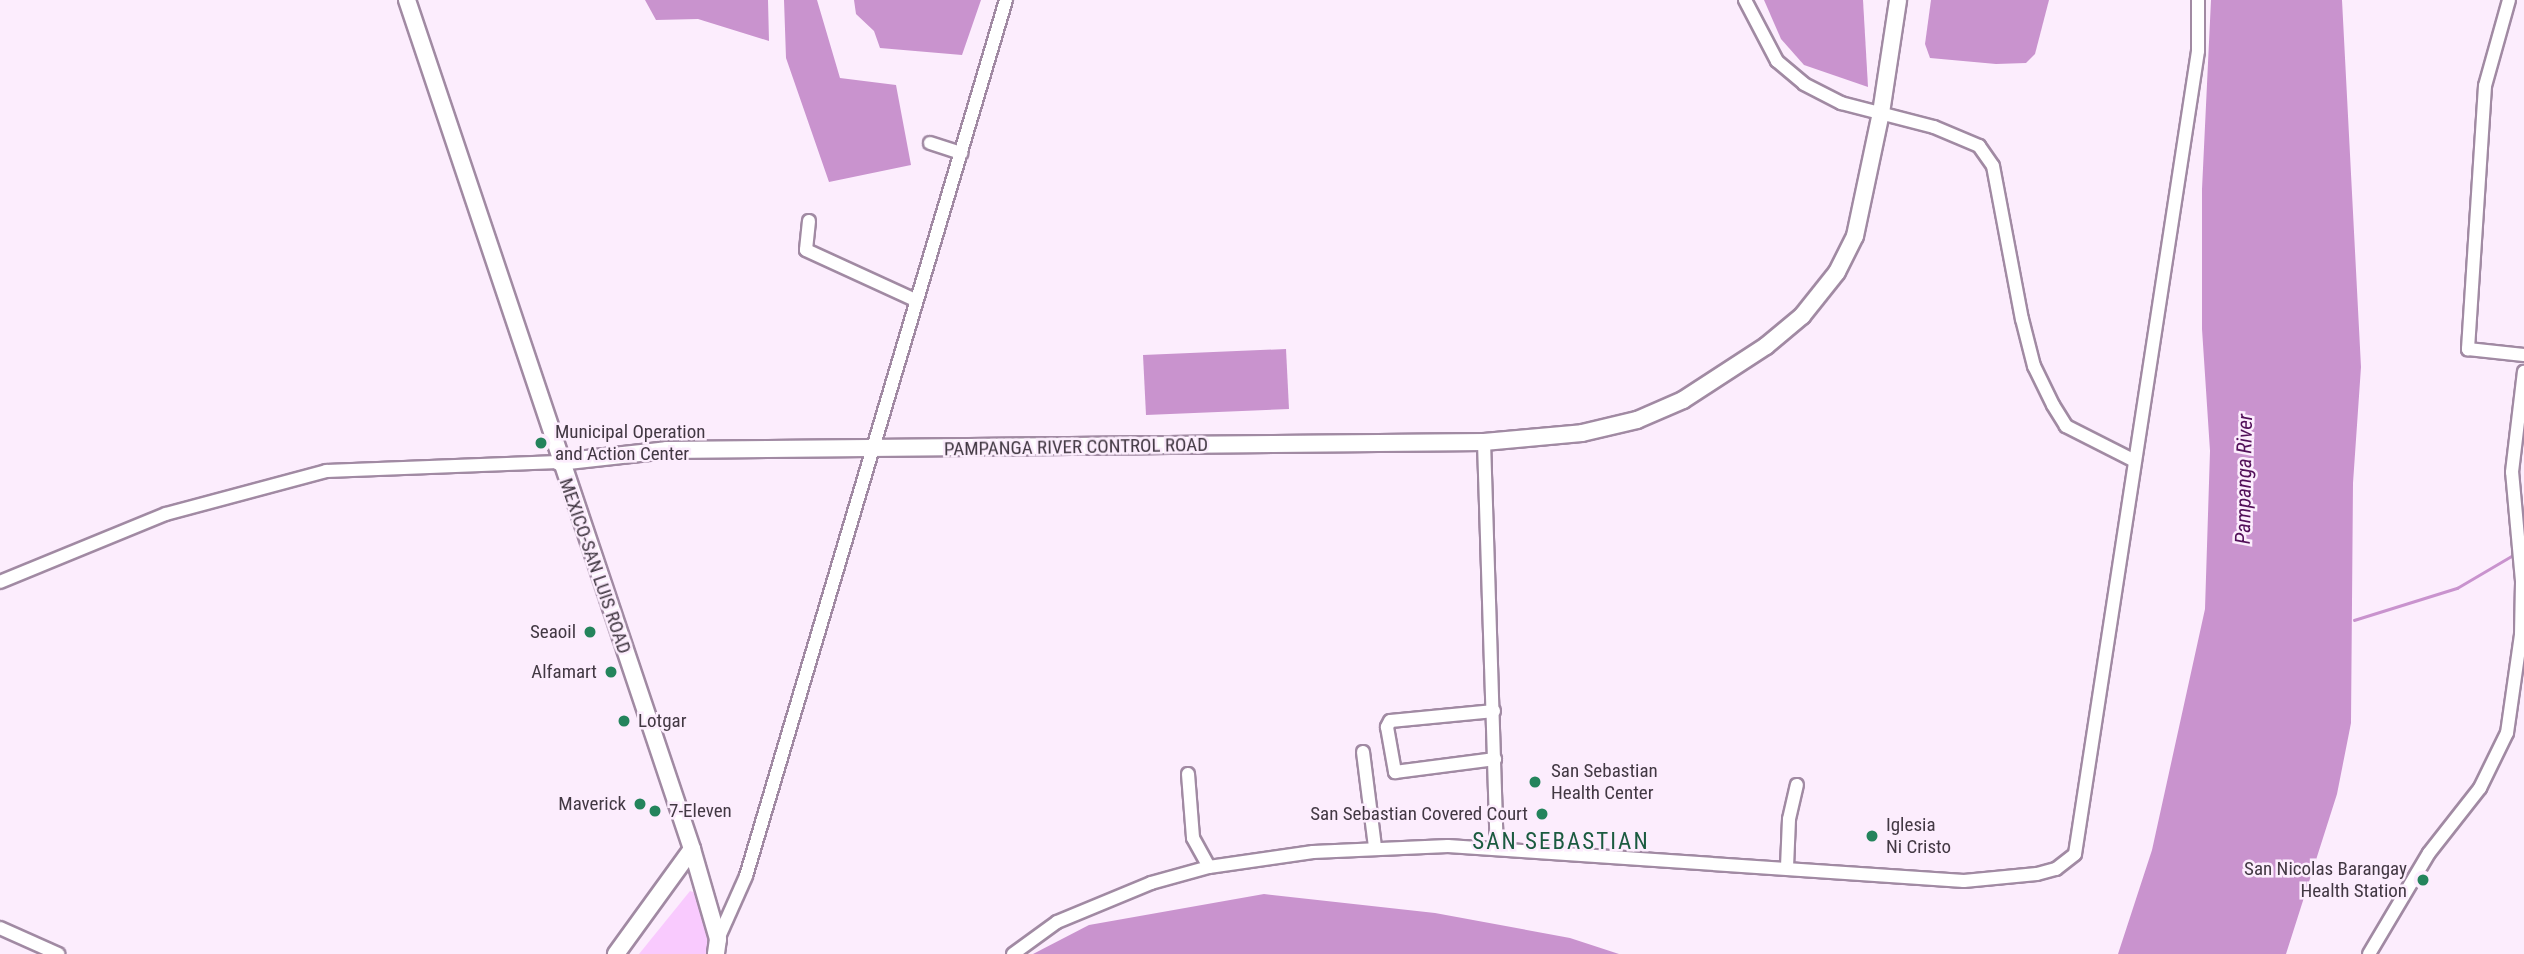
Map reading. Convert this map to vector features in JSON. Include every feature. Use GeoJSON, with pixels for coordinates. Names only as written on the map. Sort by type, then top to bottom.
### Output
{"type":"FeatureCollection","features":[{"type":"Feature","properties":{"kind":"main road","name":"MEXICO-SAN LUIS ROAD"},"geometry":{"type":"LineString","coordinates":[[407,0],[559,461],[692,849],[717,947]]}},
{"type":"Feature","properties":{"kind":"main road","name":"PAMPANGA RIVER CONTROL ROAD"},"geometry":{"type":"LineString","coordinates":[[559,461],[667,450],[1484,442],[1583,433],[1637,420],[1730,373],[1784,331],[1837,272],[1855,236],[1881,113],[1898,0]]}},
{"type":"Feature","properties":{"kind":"main road"},"geometry":{"type":"LineString","coordinates":[[616,954],[692,849]]}},
{"type":"Feature","properties":{"kind":"street"},"geometry":{"type":"LineString","coordinates":[[717,947],[746,876],[1006,0]]}},
{"type":"Feature","properties":{"kind":"street"},"geometry":{"type":"LineString","coordinates":[[1745,0],[1777,61],[1804,84],[1842,103],[1934,127],[1979,146],[1993,166],[2022,319],[2034,366],[2053,405],[2066,426],[2135,461]]}},
{"type":"Feature","properties":{"kind":"street"},"geometry":{"type":"LineString","coordinates":[[1013,954],[1057,922],[1093,905],[1209,867],[1375,847],[1497,848],[1999,880],[2056,869],[2075,854],[2198,51],[2198,0]]}},
{"type":"Feature","properties":{"kind":"street"},"geometry":{"type":"LineString","coordinates":[[2509,0],[2484,86],[2468,349],[2524,355]]}},
{"type":"Feature","properties":{"kind":"street"},"geometry":{"type":"LineString","coordinates":[[930,143],[961,153]]}},
{"type":"Feature","properties":{"kind":"street"},"geometry":{"type":"LineString","coordinates":[[809,221],[806,250],[915,300]]}},
{"type":"Feature","properties":{"kind":"street"},"geometry":{"type":"LineString","coordinates":[[2369,954],[2429,853],[2480,788],[2507,733],[2521,635],[2523,581],[2512,472],[2524,372]]}},
{"type":"Feature","properties":{"kind":"street"},"geometry":{"type":"LineString","coordinates":[[1484,442],[1497,848]]}},
{"type":"Feature","properties":{"kind":"street","name":"PAMPANGA RIVER CONTROL ROAD"},"geometry":{"type":"LineString","coordinates":[[0,582],[166,514],[326,471],[559,461]]}},
{"type":"Feature","properties":{"kind":"street"},"geometry":{"type":"LineString","coordinates":[[1494,711],[1390,721],[1387,727],[1395,772],[1495,759]]}},
{"type":"Feature","properties":{"kind":"street"},"geometry":{"type":"LineString","coordinates":[[1363,752],[1375,847]]}},
{"type":"Feature","properties":{"kind":"street"},"geometry":{"type":"LineString","coordinates":[[1188,774],[1193,838],[1209,867]]}},
{"type":"Feature","properties":{"kind":"street"},"geometry":{"type":"LineString","coordinates":[[1787,867],[1789,820],[1797,785]]}},
{"type":"Feature","properties":{"kind":"street"},"geometry":{"type":"LineString","coordinates":[[0,928],[58,954]]}},
{"type":"Feature","properties":{"kind":"shaded area"},"geometry":{"type":"Polygon","coordinates":[[[690,891],[696,893],[707,921],[707,954],[639,954],[690,891]]]}},
{"type":"Feature","properties":{"kind":"water"},"geometry":{"type":"Polygon","coordinates":[[[645,0],[768,0],[769,41],[698,19],[656,20],[645,0]]]}},
{"type":"Feature","properties":{"kind":"water"},"geometry":{"type":"Polygon","coordinates":[[[784,0],[817,0],[840,78],[896,85],[911,165],[829,182],[786,58],[784,0]]]}},
{"type":"Feature","properties":{"kind":"water"},"geometry":{"type":"Polygon","coordinates":[[[854,0],[981,0],[962,55],[880,48],[874,31],[856,14],[854,0]]]}},
{"type":"Feature","properties":{"kind":"water"},"geometry":{"type":"Polygon","coordinates":[[[1764,0],[1863,0],[1868,87],[1804,65],[1781,39],[1764,0]]]}},
{"type":"Feature","properties":{"kind":"water"},"geometry":{"type":"Polygon","coordinates":[[[1931,0],[2049,0],[2035,54],[2026,63],[1996,64],[1930,58],[1925,44],[1931,0]]]}},
{"type":"Feature","properties":{"kind":"water","name":"Pampanga River"},"geometry":{"type":"Polygon","coordinates":[[[2211,0],[2342,0],[2361,367],[2353,483],[2351,723],[2337,794],[2286,954],[2118,954],[2152,850],[2205,609],[2210,451],[2202,329],[2202,189],[2211,0]]]}},
{"type":"Feature","properties":{"kind":"water"},"geometry":{"type":"Polygon","coordinates":[[[1286,349],[1289,409],[1146,415],[1143,355],[1286,349]]]}},
{"type":"Feature","properties":{"kind":"water"},"geometry":{"type":"Polygon","coordinates":[[[1264,894],[1435,913],[1570,938],[1619,954],[1033,954],[1089,925],[1264,894]]]}},
{"type":"Feature","properties":{"kind":"waterway"},"geometry":{"type":"LineString","coordinates":[[2354,620],[2457,588],[2515,554]]}},
{"type":"Feature","properties":{"kind":"place","name":"Municipal Operation and Action Center"},"geometry":{"type":"Point","coordinates":[541,443]}},
{"type":"Feature","properties":{"kind":"place","name":"Seaoil"},"geometry":{"type":"Point","coordinates":[590,632]}},
{"type":"Feature","properties":{"kind":"place","name":"Alfamart"},"geometry":{"type":"Point","coordinates":[611,672]}},
{"type":"Feature","properties":{"kind":"place","name":"Lotgar"},"geometry":{"type":"Point","coordinates":[624,721]}},
{"type":"Feature","properties":{"kind":"place","name":"San Sebastian Health Center"},"geometry":{"type":"Point","coordinates":[1535,782]}},
{"type":"Feature","properties":{"kind":"place","name":"Maverick"},"geometry":{"type":"Point","coordinates":[640,804]}},
{"type":"Feature","properties":{"kind":"place","name":"7-Eleven"},"geometry":{"type":"Point","coordinates":[655,811]}},
{"type":"Feature","properties":{"kind":"place","name":"San Sebastian Covered Court"},"geometry":{"type":"Point","coordinates":[1542,814]}},
{"type":"Feature","properties":{"kind":"place","name":"Iglesia Ni Cristo"},"geometry":{"type":"Point","coordinates":[1872,836]}},
{"type":"Feature","properties":{"kind":"place","name":"San Nicolas Barangay Health Station"},"geometry":{"type":"Point","coordinates":[2423,880]}},
{"type":"Feature","properties":{"kind":"district","name":"SAN SEBASTIAN"},"geometry":{"type":"Point","coordinates":[1561,842]}}]}
